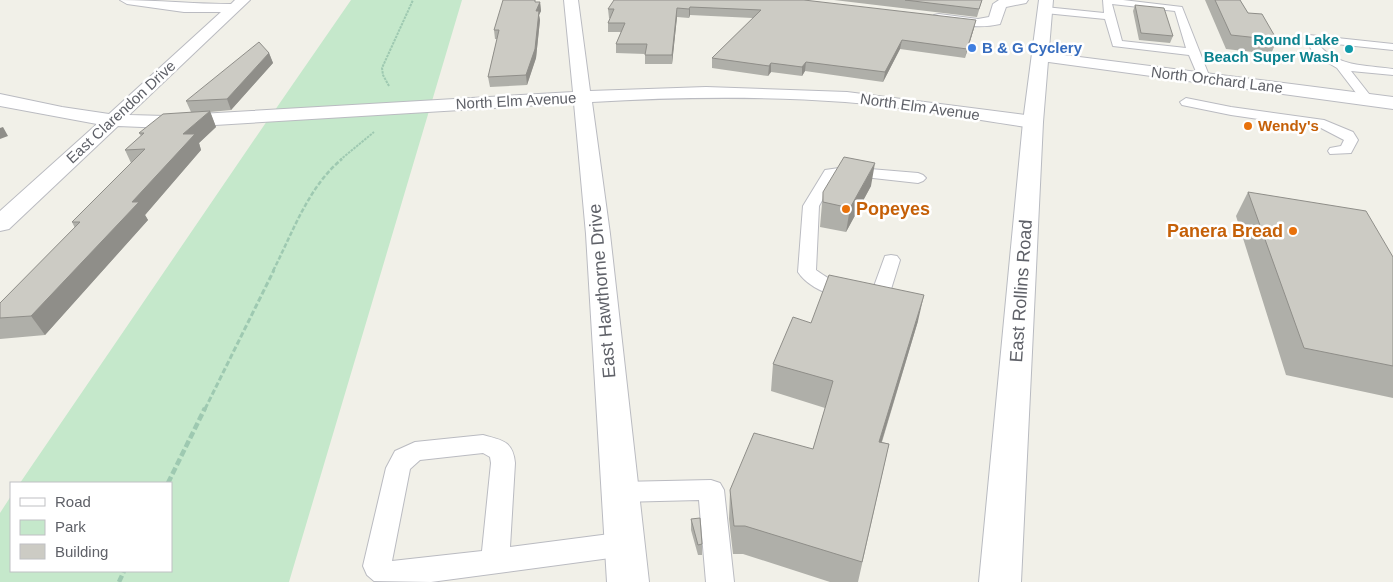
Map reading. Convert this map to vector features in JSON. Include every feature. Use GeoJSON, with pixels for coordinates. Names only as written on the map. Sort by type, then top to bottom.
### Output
{"type":"FeatureCollection","features":[{"type":"Feature","properties":{"kind":"street"},"geometry":{"type":"LineString","coordinates":[[127,0],[184,8],[238,4]]}},
{"type":"Feature","properties":{"kind":"street","name":"East Hawthorne Drive"},"geometry":{"type":"LineString","coordinates":[[571,0],[598,234],[628,582]]}},
{"type":"Feature","properties":{"kind":"street"},"geometry":{"type":"LineString","coordinates":[[925,16],[978,23],[996,21],[1000,4],[1021,0]]}},
{"type":"Feature","properties":{"kind":"street"},"geometry":{"type":"LineString","coordinates":[[1026,0],[1046,4]]}},
{"type":"Feature","properties":{"kind":"street","name":"East Clarendon Drive"},"geometry":{"type":"LineString","coordinates":[[0,224],[238,4]]}},
{"type":"Feature","properties":{"kind":"street","name":"East Rollins Road"},"geometry":{"type":"LineString","coordinates":[[1000,582],[1033,122],[1046,4]]}},
{"type":"Feature","properties":{"kind":"street","name":"North Orchard Lane"},"geometry":{"type":"LineString","coordinates":[[1040,57],[1393,103]]}},
{"type":"Feature","properties":{"kind":"street","name":"North Elm Avenue"},"geometry":{"type":"LineString","coordinates":[[0,100],[61,114],[128,122],[166,122],[582,97],[706,92],[775,93],[847,97],[1033,122]]}},
{"type":"Feature","properties":{"kind":"lane"},"geometry":{"type":"LineString","coordinates":[[1192,52],[1117,44],[1107,1],[1179,9],[1192,52],[1204,78]]}},
{"type":"Feature","properties":{"kind":"lane"},"geometry":{"type":"LineString","coordinates":[[1046,4],[1109,16]]}},
{"type":"Feature","properties":{"kind":"lane"},"geometry":{"type":"LineString","coordinates":[[1367,99],[1341,66],[1319,53],[1309,38],[1393,48]]}},
{"type":"Feature","properties":{"kind":"lane"},"geometry":{"type":"LineString","coordinates":[[1341,66],[1393,72]]}},
{"type":"Feature","properties":{"kind":"lane"},"geometry":{"type":"LineString","coordinates":[[1186,102],[1231,111],[1324,124],[1343,132],[1351,140],[1346,150],[1335,151]]}},
{"type":"Feature","properties":{"kind":"lane"},"geometry":{"type":"LineString","coordinates":[[891,260],[881,295],[853,295],[829,288],[807,272],[811,206],[830,173],[846,171],[918,178]]}},
{"type":"Feature","properties":{"kind":"lane"},"geometry":{"type":"LineString","coordinates":[[495,561],[503,463],[502,453],[494,447],[483,444],[415,452],[404,458],[398,468],[377,566],[384,572],[397,574],[625,544]]}},
{"type":"Feature","properties":{"kind":"lane"},"geometry":{"type":"LineString","coordinates":[[620,492],[711,490],[720,582]]}},
{"type":"Feature","properties":{"kind":"path"},"geometry":{"type":"LineString","coordinates":[[392,91],[383,75],[382,68],[414,0]]}},
{"type":"Feature","properties":{"kind":"path"},"geometry":{"type":"LineString","coordinates":[[168,482],[314,189],[327,170],[378,128]]}},
{"type":"Feature","properties":{"kind":"green space"},"geometry":{"type":"Polygon","coordinates":[[[351,0],[462,0],[432,101],[275,110],[351,0]]]}},
{"type":"Feature","properties":{"kind":"green space"},"geometry":{"type":"Polygon","coordinates":[[[429,111],[289,582],[0,582],[0,513],[10,498],[10,572],[172,572],[172,482],[21,482],[267,121],[429,111]]]}},
{"type":"Feature","properties":{"kind":"building"},"geometry":{"type":"Polygon","coordinates":[[[503,0],[535,0],[535,2],[540,2],[536,11],[539,11],[535,49],[526,75],[488,77],[499,30],[494,30],[503,0]]]}},
{"type":"Feature","properties":{"kind":"building"},"geometry":{"type":"Polygon","coordinates":[[[614,0],[804,0],[976,20],[967,49],[902,40],[885,72],[806,62],[802,67],[771,63],[769,66],[712,58],[761,10],[677,8],[672,55],[645,55],[647,44],[616,44],[625,23],[608,23],[614,9],[608,9],[614,0]]]}},
{"type":"Feature","properties":{"kind":"building"},"geometry":{"type":"Polygon","coordinates":[[[905,0],[982,0],[979,9],[905,0]]]}},
{"type":"Feature","properties":{"kind":"building"},"geometry":{"type":"Polygon","coordinates":[[[1215,0],[1240,0],[1248,13],[1262,14],[1277,40],[1231,35],[1215,0]]]}},
{"type":"Feature","properties":{"kind":"building"},"geometry":{"type":"Polygon","coordinates":[[[1135,5],[1164,8],[1173,36],[1141,33],[1135,5]]]}},
{"type":"Feature","properties":{"kind":"building"},"geometry":{"type":"Polygon","coordinates":[[[259,42],[269,53],[227,99],[186,101],[259,42]]]}},
{"type":"Feature","properties":{"kind":"building"},"geometry":{"type":"Polygon","coordinates":[[[210,111],[183,134],[195,134],[132,202],[139,202],[31,316],[0,318],[0,303],[80,222],[72,222],[145,149],[125,150],[144,133],[139,133],[163,114],[210,111]]]}},
{"type":"Feature","properties":{"kind":"building"},"geometry":{"type":"Polygon","coordinates":[[[844,157],[875,163],[850,208],[823,202],[823,192],[844,157]]]}},
{"type":"Feature","properties":{"kind":"building"},"geometry":{"type":"Polygon","coordinates":[[[1248,192],[1366,211],[1393,257],[1393,366],[1304,348],[1248,192]]]}},
{"type":"Feature","properties":{"kind":"building"},"geometry":{"type":"Polygon","coordinates":[[[829,275],[924,295],[879,442],[889,444],[862,562],[745,526],[734,526],[730,490],[754,433],[813,449],[833,381],[773,364],[793,317],[811,323],[829,275]]]}},
{"type":"Feature","properties":{"kind":"building"},"geometry":{"type":"Polygon","coordinates":[[[700,518],[702,544],[698,545],[691,519],[700,518]]]}},
{"type":"Feature","properties":{"kind":"place","name":"B & G Cyclery"},"geometry":{"type":"Point","coordinates":[972,48]}},
{"type":"Feature","properties":{"kind":"place","name":"Round Lake Beach Super Wash"},"geometry":{"type":"Point","coordinates":[1349,49]}},
{"type":"Feature","properties":{"kind":"place","name":"Wendy's"},"geometry":{"type":"Point","coordinates":[1248,126]}},
{"type":"Feature","properties":{"kind":"place","name":"Popeyes"},"geometry":{"type":"Point","coordinates":[846,209]}},
{"type":"Feature","properties":{"kind":"place","name":"Panera Bread"},"geometry":{"type":"Point","coordinates":[1293,231]}}]}
